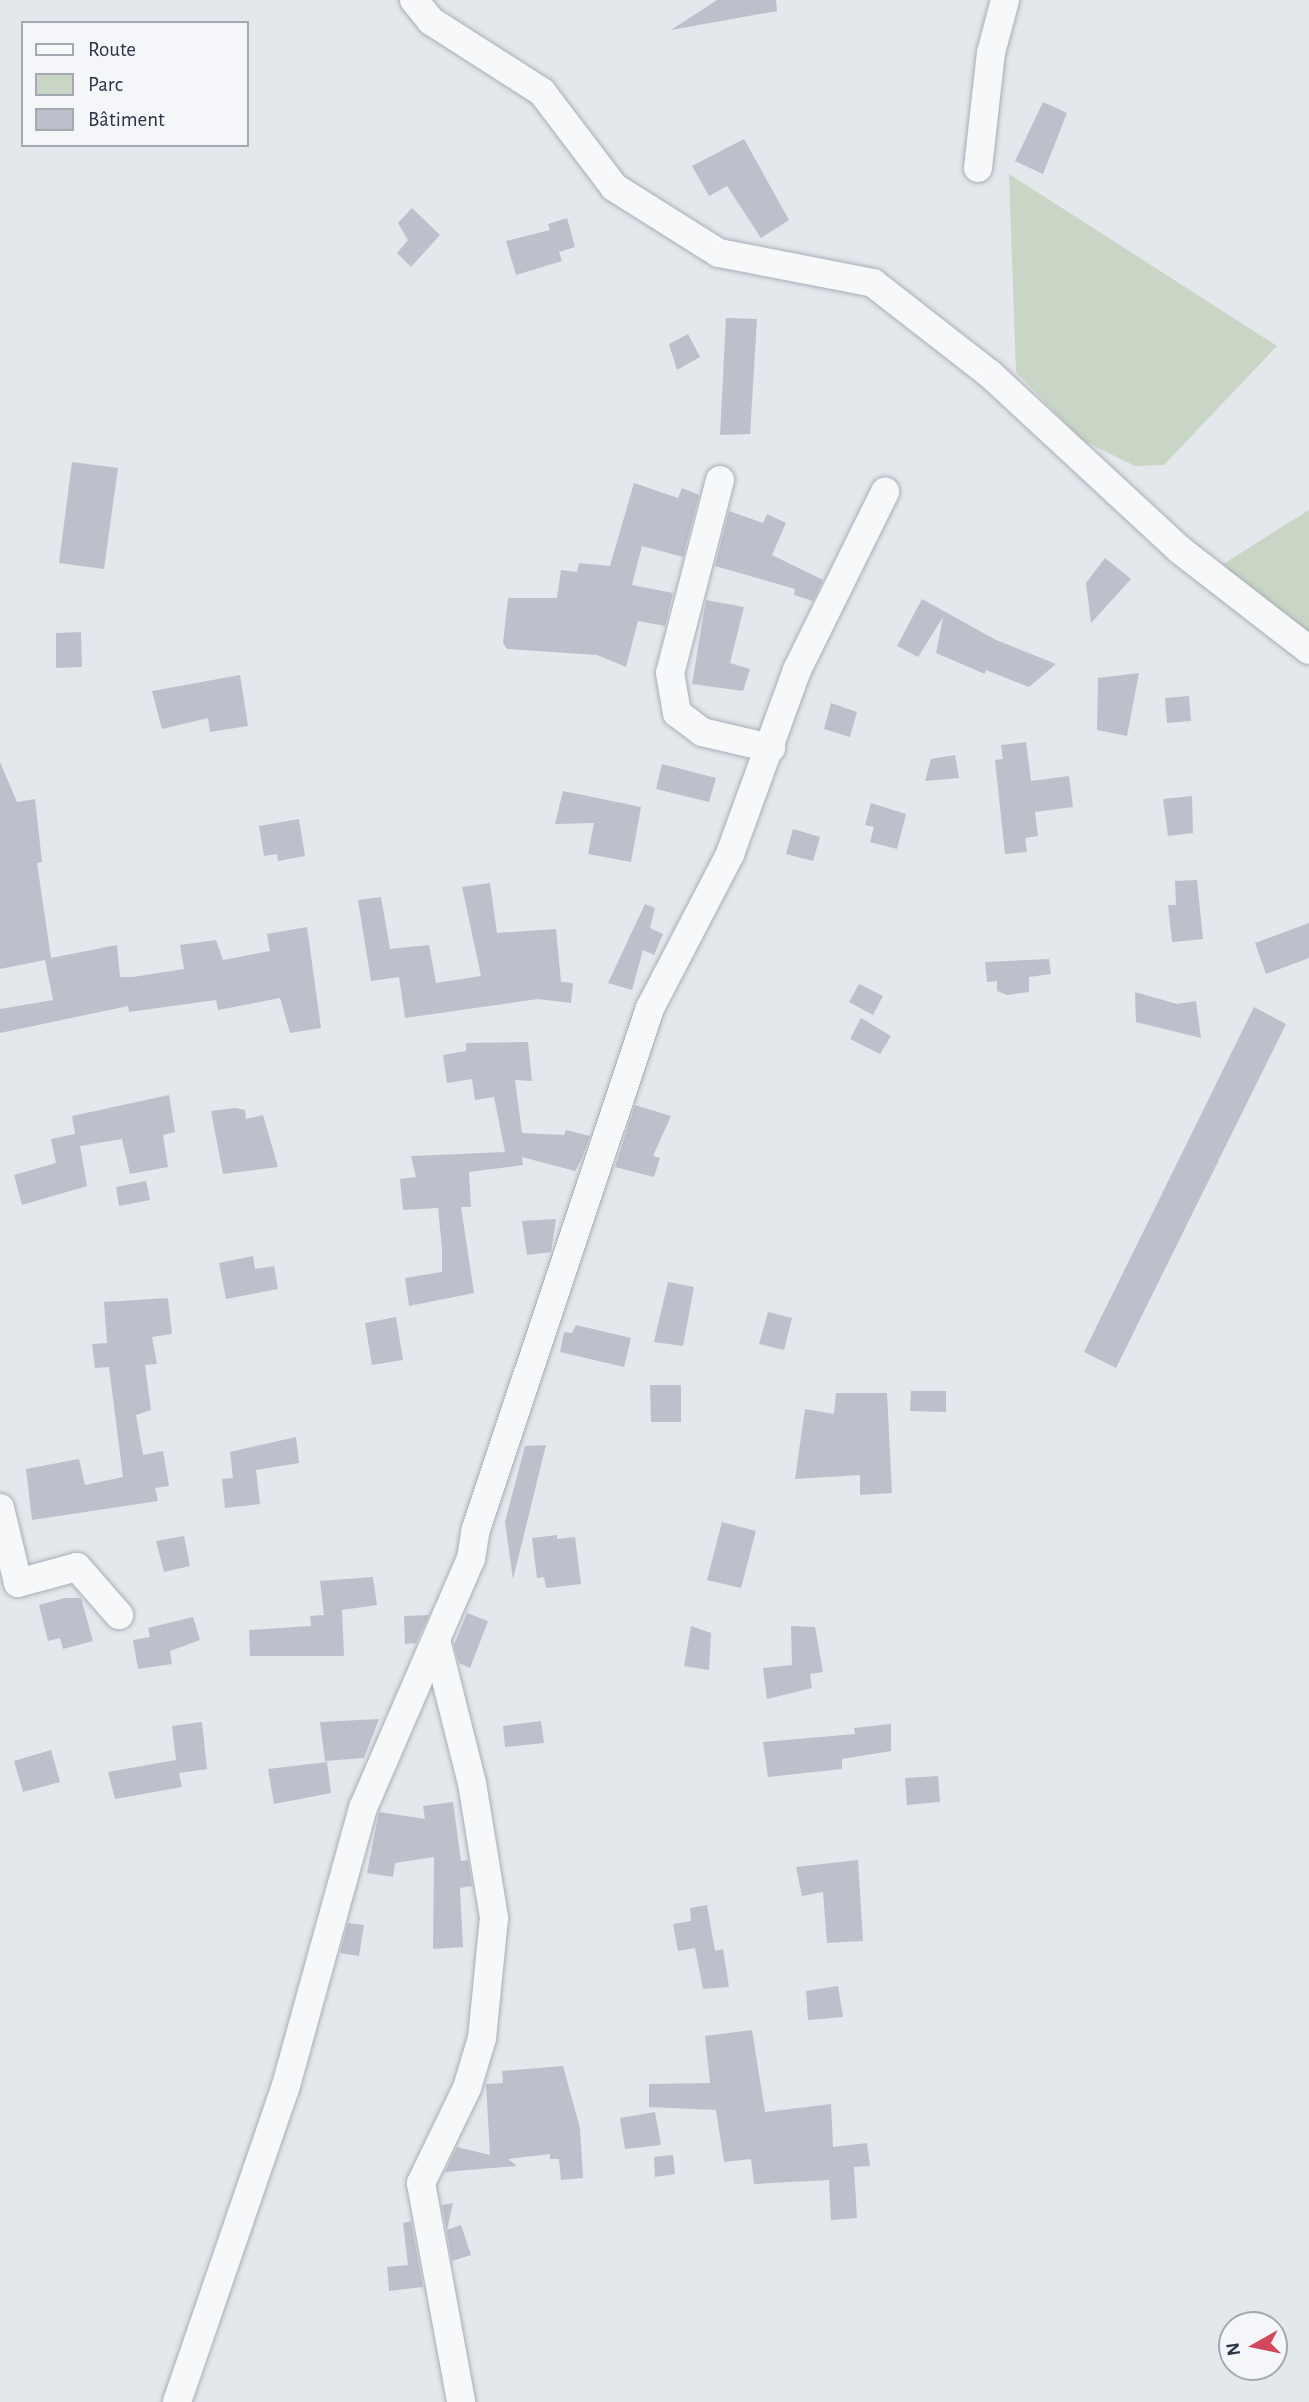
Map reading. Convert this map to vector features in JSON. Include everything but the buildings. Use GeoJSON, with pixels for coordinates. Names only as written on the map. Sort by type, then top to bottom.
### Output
{"type":"FeatureCollection","features":[{"type":"Feature","properties":{"kind":"street"},"geometry":{"type":"LineString","coordinates":[[414,0],[431,21],[542,92],[614,187],[719,253],[873,283],[990,374],[1181,550],[1309,650]]}},
{"type":"Feature","properties":{"kind":"street"},"geometry":{"type":"LineString","coordinates":[[978,168],[991,53],[1007,1]]}},
{"type":"Feature","properties":{"kind":"street"},"geometry":{"type":"LineString","coordinates":[[720,480],[670,673],[677,713],[702,732],[771,748]]}},
{"type":"Feature","properties":{"kind":"street"},"geometry":{"type":"LineString","coordinates":[[177,2402],[285,2089],[363,1808],[437,1644],[471,1559],[476,1529],[650,1008],[730,854],[771,748],[797,670],[885,492]]}},
{"type":"Feature","properties":{"kind":"street"},"geometry":{"type":"LineString","coordinates":[[0,1508],[18,1583],[77,1567],[119,1615]]}},
{"type":"Feature","properties":{"kind":"street"},"geometry":{"type":"LineString","coordinates":[[437,1644],[472,1783],[494,1918],[482,2038],[467,2088],[421,2183],[461,2402]]}},
{"type":"Feature","properties":{"kind":"green space"},"geometry":{"type":"Polygon","coordinates":[[[1009,174],[1277,346],[1164,465],[1135,466],[1082,440],[1016,372],[1009,174]]]}},
{"type":"Feature","properties":{"kind":"green space"},"geometry":{"type":"Polygon","coordinates":[[[1309,510],[1309,650],[1209,573],[1309,510]]]}}]}
